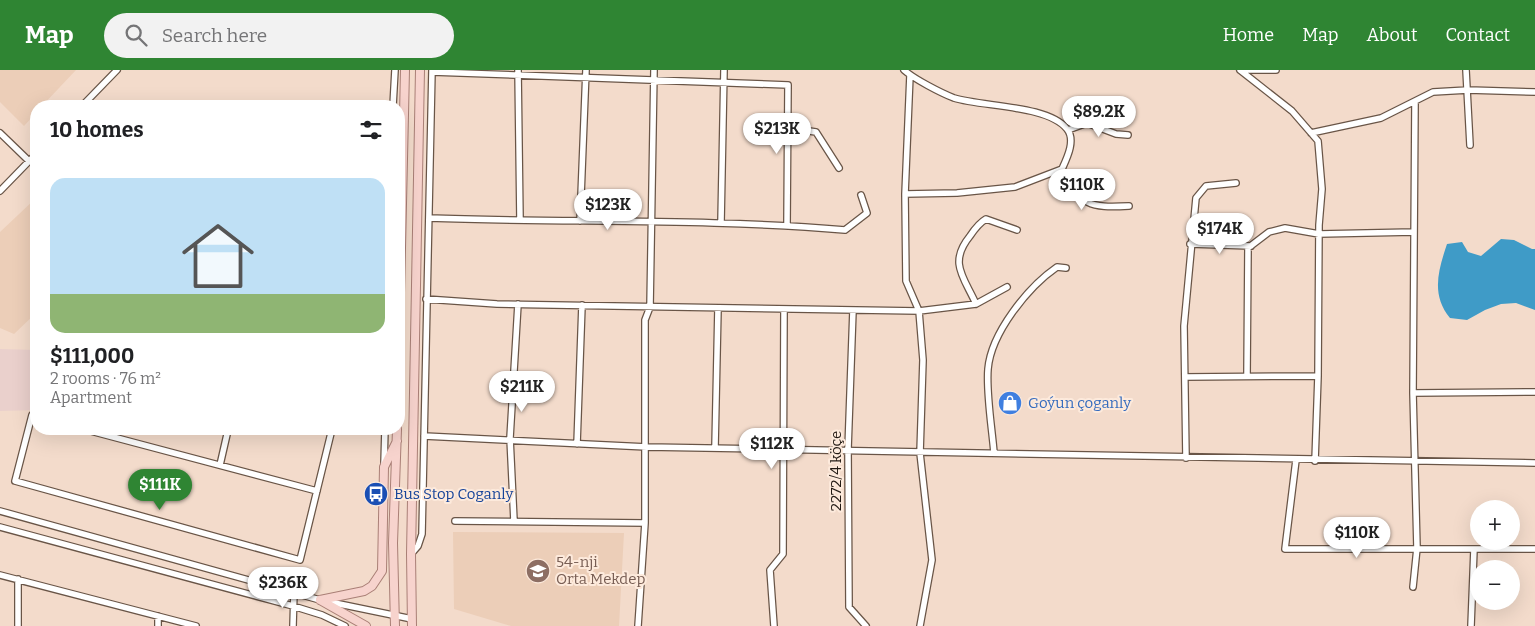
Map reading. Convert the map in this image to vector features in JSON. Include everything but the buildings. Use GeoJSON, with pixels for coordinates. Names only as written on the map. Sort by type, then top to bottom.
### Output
{"type":"FeatureCollection","features":[{"type":"Feature","properties":{"kind":"main road"},"geometry":{"type":"LineString","coordinates":[[404,100],[405,70]]}},
{"type":"Feature","properties":{"kind":"main road"},"geometry":{"type":"LineString","coordinates":[[412,622],[411,554],[420,70]]}},
{"type":"Feature","properties":{"kind":"main road"},"geometry":{"type":"LineString","coordinates":[[395,626],[393,543],[397,435]]}},
{"type":"Feature","properties":{"kind":"main road"},"geometry":{"type":"LineString","coordinates":[[320,600],[357,593],[372,586],[382,570],[384,467],[397,441]]}},
{"type":"Feature","properties":{"kind":"main road"},"geometry":{"type":"LineString","coordinates":[[383,522],[393,543]]}},
{"type":"Feature","properties":{"kind":"main road"},"geometry":{"type":"LineString","coordinates":[[320,600],[366,626]]}},
{"type":"Feature","properties":{"kind":"street"},"geometry":{"type":"LineString","coordinates":[[88,100],[117,70]]}},
{"type":"Feature","properties":{"kind":"street"},"geometry":{"type":"LineString","coordinates":[[393,100],[395,70]]}},
{"type":"Feature","properties":{"kind":"street"},"geometry":{"type":"LineString","coordinates":[[580,221],[586,70]]}},
{"type":"Feature","properties":{"kind":"street"},"geometry":{"type":"LineString","coordinates":[[638,626],[645,523],[647,446],[645,320],[650,306],[654,70]]}},
{"type":"Feature","properties":{"kind":"street"},"geometry":{"type":"LineString","coordinates":[[721,222],[724,70]]}},
{"type":"Feature","properties":{"kind":"street"},"geometry":{"type":"LineString","coordinates":[[904,70],[954,98],[1052,117],[1068,130],[1070,136],[1070,150],[1062,169],[1015,187],[957,193],[905,194]]}},
{"type":"Feature","properties":{"kind":"street"},"geometry":{"type":"LineString","coordinates":[[1239,70],[1276,70]]}},
{"type":"Feature","properties":{"kind":"street"},"geometry":{"type":"LineString","coordinates":[[1239,70],[1292,111],[1318,141],[1321,179],[1315,461]]}},
{"type":"Feature","properties":{"kind":"street"},"geometry":{"type":"LineString","coordinates":[[1466,70],[1470,145]]}},
{"type":"Feature","properties":{"kind":"street"},"geometry":{"type":"LineString","coordinates":[[411,554],[418,546],[422,534],[432,71],[788,85],[787,225]]}},
{"type":"Feature","properties":{"kind":"street"},"geometry":{"type":"LineString","coordinates":[[518,73],[520,220]]}},
{"type":"Feature","properties":{"kind":"street"},"geometry":{"type":"LineString","coordinates":[[910,75],[905,194],[906,281],[918,311],[923,360],[920,452],[932,560],[920,626]]}},
{"type":"Feature","properties":{"kind":"street"},"geometry":{"type":"LineString","coordinates":[[1311,133],[1381,118],[1433,92],[1468,90],[1535,92]]}},
{"type":"Feature","properties":{"kind":"street"},"geometry":{"type":"LineString","coordinates":[[1413,587],[1417,548],[1413,393],[1415,102]]}},
{"type":"Feature","properties":{"kind":"street"},"geometry":{"type":"LineString","coordinates":[[1068,130],[1087,123],[1116,134],[1128,136]]}},
{"type":"Feature","properties":{"kind":"street"},"geometry":{"type":"LineString","coordinates":[[788,128],[812,129],[816,132],[839,168]]}},
{"type":"Feature","properties":{"kind":"street"},"geometry":{"type":"LineString","coordinates":[[0,133],[29,161],[0,191]]}},
{"type":"Feature","properties":{"kind":"street"},"geometry":{"type":"LineString","coordinates":[[1062,169],[1076,194],[1090,204],[1101,207],[1129,206]]}},
{"type":"Feature","properties":{"kind":"street"},"geometry":{"type":"LineString","coordinates":[[1186,458],[1184,326],[1190,244],[1196,198],[1206,186],[1236,182]]}},
{"type":"Feature","properties":{"kind":"street"},"geometry":{"type":"LineString","coordinates":[[429,218],[721,222],[846,230],[867,213],[861,195]]}},
{"type":"Feature","properties":{"kind":"street"},"geometry":{"type":"LineString","coordinates":[[976,304],[960,271],[958,262],[960,248],[986,219],[1017,230]]}},
{"type":"Feature","properties":{"kind":"street"},"geometry":{"type":"LineString","coordinates":[[1247,376],[1248,248],[1269,232],[1285,228],[1319,234],[1414,232]]}},
{"type":"Feature","properties":{"kind":"street"},"geometry":{"type":"LineString","coordinates":[[1190,244],[1251,246]]}},
{"type":"Feature","properties":{"kind":"street"},"geometry":{"type":"LineString","coordinates":[[994,453],[988,369],[995,344],[1025,296],[1041,278],[1057,267],[1066,268]]}},
{"type":"Feature","properties":{"kind":"street"},"geometry":{"type":"LineString","coordinates":[[426,299],[518,304],[918,311],[976,304],[1007,287]]}},
{"type":"Feature","properties":{"kind":"street"},"geometry":{"type":"LineString","coordinates":[[514,522],[510,438],[518,304]]}},
{"type":"Feature","properties":{"kind":"street"},"geometry":{"type":"LineString","coordinates":[[577,444],[582,305]]}},
{"type":"Feature","properties":{"kind":"street"},"geometry":{"type":"LineString","coordinates":[[715,447],[718,308]]}},
{"type":"Feature","properties":{"kind":"street"},"geometry":{"type":"LineString","coordinates":[[774,626],[770,570],[783,554],[784,309]]}},
{"type":"Feature","properties":{"kind":"street","name":"2272/4 köçe"},"geometry":{"type":"LineString","coordinates":[[853,310],[848,449],[849,607],[866,626]]}},
{"type":"Feature","properties":{"kind":"street"},"geometry":{"type":"LineString","coordinates":[[1185,377],[1318,376]]}},
{"type":"Feature","properties":{"kind":"street"},"geometry":{"type":"LineString","coordinates":[[1413,393],[1535,392]]}},
{"type":"Feature","properties":{"kind":"street"},"geometry":{"type":"LineString","coordinates":[[30,423],[15,481],[300,560],[331,435]]}},
{"type":"Feature","properties":{"kind":"street"},"geometry":{"type":"LineString","coordinates":[[106,435],[317,490]]}},
{"type":"Feature","properties":{"kind":"street"},"geometry":{"type":"LineString","coordinates":[[220,465],[227,435]]}},
{"type":"Feature","properties":{"kind":"street"},"geometry":{"type":"LineString","coordinates":[[384,467],[385,435]]}},
{"type":"Feature","properties":{"kind":"street"},"geometry":{"type":"LineString","coordinates":[[424,436],[510,438],[577,444],[647,446],[1416,463],[1535,463]]}},
{"type":"Feature","properties":{"kind":"street"},"geometry":{"type":"LineString","coordinates":[[1296,460],[1285,549],[1470,549]]}},
{"type":"Feature","properties":{"kind":"street"},"geometry":{"type":"LineString","coordinates":[[0,511],[320,600],[396,616],[412,622]]}},
{"type":"Feature","properties":{"kind":"street"},"geometry":{"type":"LineString","coordinates":[[455,521],[645,523]]}},
{"type":"Feature","properties":{"kind":"street"},"geometry":{"type":"LineString","coordinates":[[0,527],[293,606],[322,615],[345,626]]}},
{"type":"Feature","properties":{"kind":"street"},"geometry":{"type":"LineString","coordinates":[[1471,626],[1474,550]]}},
{"type":"Feature","properties":{"kind":"street"},"geometry":{"type":"LineString","coordinates":[[1520,550],[1535,550]]}},
{"type":"Feature","properties":{"kind":"street"},"geometry":{"type":"LineString","coordinates":[[0,575],[196,626]]}},
{"type":"Feature","properties":{"kind":"street"},"geometry":{"type":"LineString","coordinates":[[18,579],[18,626]]}},
{"type":"Feature","properties":{"kind":"street"},"geometry":{"type":"LineString","coordinates":[[293,626],[294,592]]}},
{"type":"Feature","properties":{"kind":"street"},"geometry":{"type":"LineString","coordinates":[[158,616],[158,626]]}},
{"type":"Feature","properties":{"kind":"shaded area"},"geometry":{"type":"Polygon","coordinates":[[[0,70],[76,70],[48,100],[30,100],[30,120],[24,126],[0,102],[0,70]]]}},
{"type":"Feature","properties":{"kind":"shaded area"},"geometry":{"type":"Polygon","coordinates":[[[30,204],[30,319],[14,334],[0,328],[0,232],[30,204]]]}},
{"type":"Feature","properties":{"kind":"shaded area"},"geometry":{"type":"Polygon","coordinates":[[[0,349],[30,350],[30,410],[0,411],[0,349]]]}},
{"type":"Feature","properties":{"kind":"shaded area","name":"54-nji Orta Mekdep"},"geometry":{"type":"Polygon","coordinates":[[[453,532],[624,533],[619,626],[511,626],[454,609],[453,532]]]}},
{"type":"Feature","properties":{"kind":"water"},"geometry":{"type":"Polygon","coordinates":[[[1501,239],[1514,240],[1535,249],[1535,310],[1516,303],[1501,304],[1467,320],[1450,318],[1440,301],[1438,292],[1439,273],[1447,244],[1462,242],[1468,252],[1481,256],[1501,239]]]}},
{"type":"Feature","properties":{"kind":"place","name":"Goýun çoganly"},"geometry":{"type":"Point","coordinates":[1010,403]}},
{"type":"Feature","properties":{"kind":"place","name":"Bus Stop Coganly"},"geometry":{"type":"Point","coordinates":[376,494]}},
{"type":"Feature","properties":{"kind":"place","name":"54-nji Orta Mekdep"},"geometry":{"type":"Point","coordinates":[538,571]}}]}
